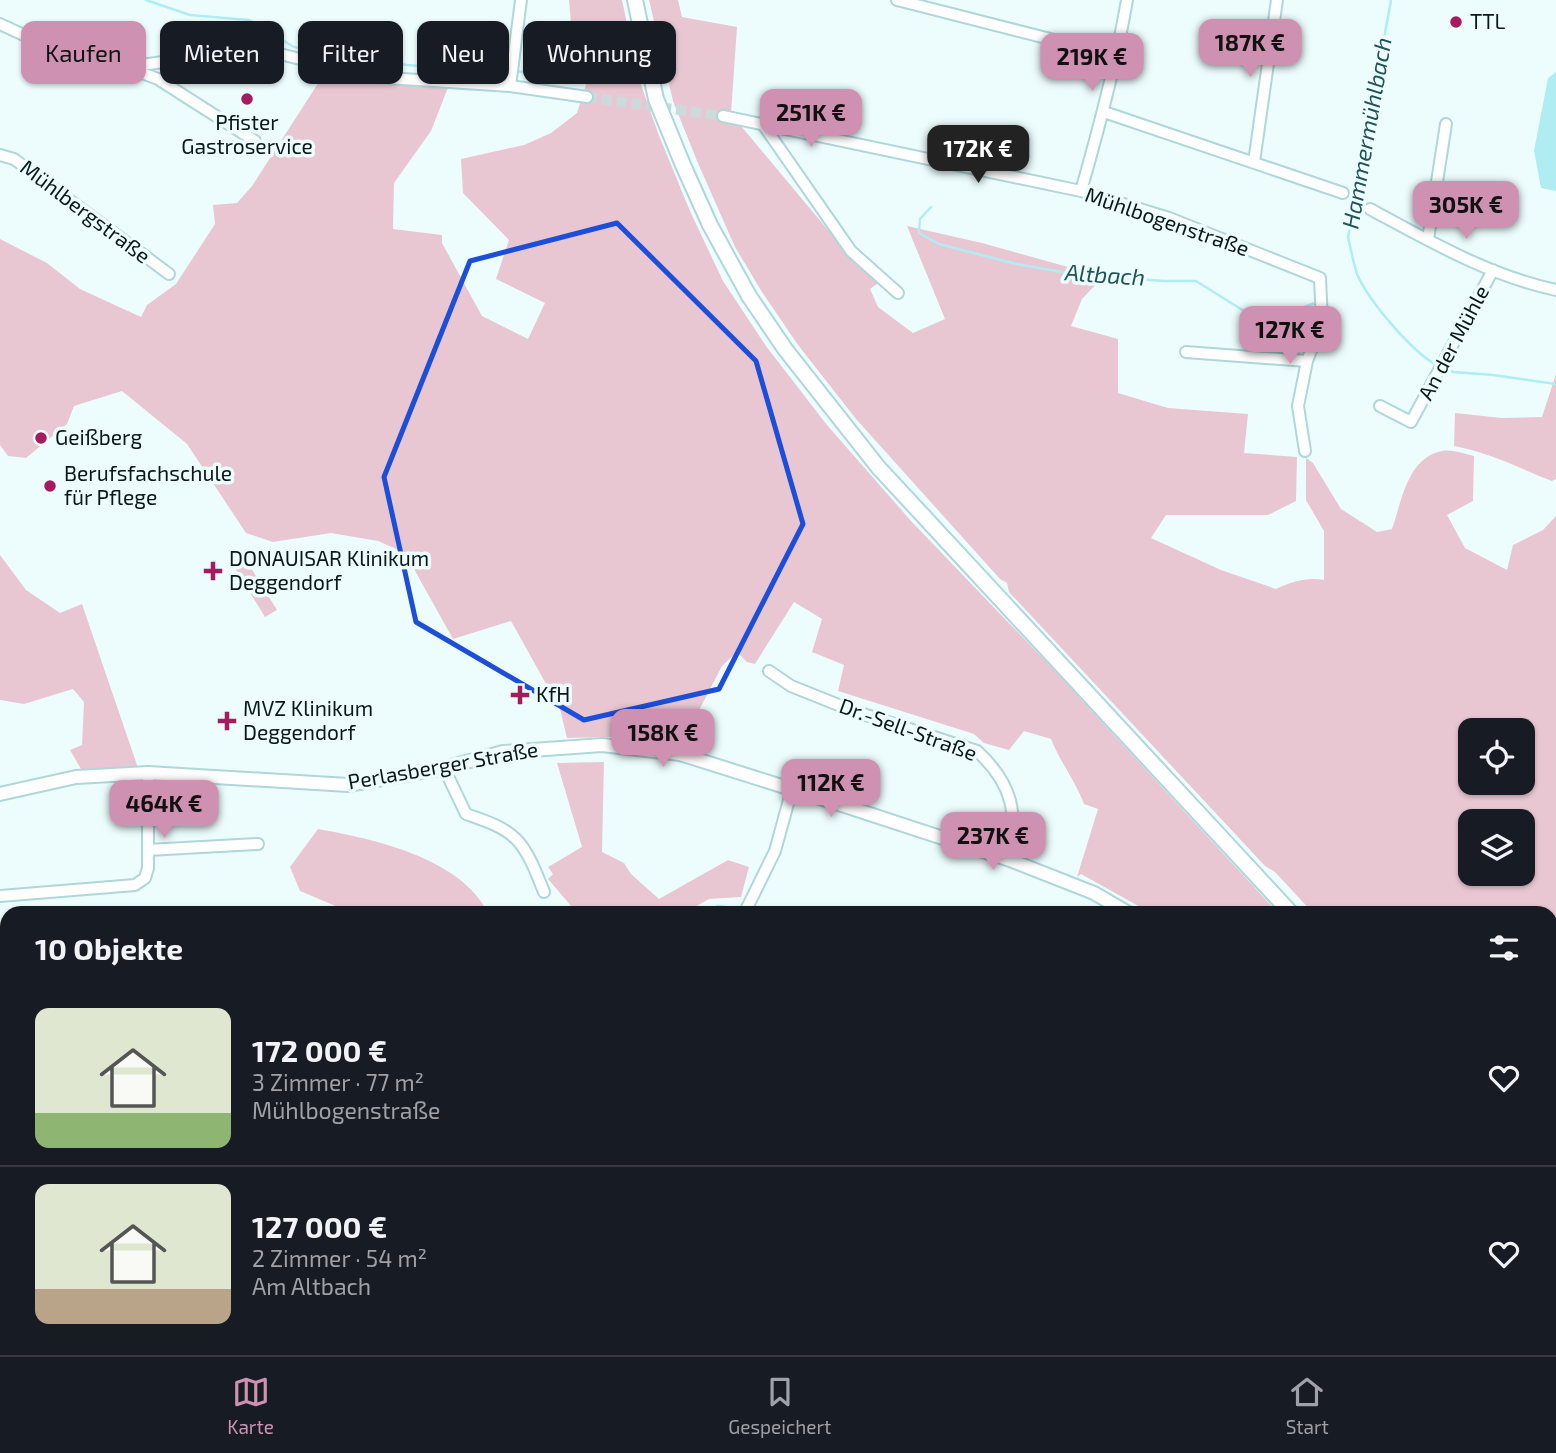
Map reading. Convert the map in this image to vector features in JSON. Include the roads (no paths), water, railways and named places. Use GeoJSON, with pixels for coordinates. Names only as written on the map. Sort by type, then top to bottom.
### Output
{"type":"FeatureCollection","features":[{"type":"Feature","properties":{"kind":"main road"},"geometry":{"type":"LineString","coordinates":[[635,0],[656,99],[683,165],[710,225],[742,284],[785,349],[878,467],[1285,906]]}},
{"type":"Feature","properties":{"kind":"street"},"geometry":{"type":"LineString","coordinates":[[510,86],[522,0]]}},
{"type":"Feature","properties":{"kind":"street"},"geometry":{"type":"LineString","coordinates":[[897,0],[1117,56]]}},
{"type":"Feature","properties":{"kind":"street"},"geometry":{"type":"LineString","coordinates":[[1081,191],[1104,112],[1127,0]]}},
{"type":"Feature","properties":{"kind":"street"},"geometry":{"type":"LineString","coordinates":[[1254,162],[1277,0]]}},
{"type":"Feature","properties":{"kind":"street"},"geometry":{"type":"LineString","coordinates":[[0,24],[21,34]]}},
{"type":"Feature","properties":{"kind":"street"},"geometry":{"type":"LineString","coordinates":[[146,64],[264,50],[372,77],[510,86],[587,97]]}},
{"type":"Feature","properties":{"kind":"street"},"geometry":{"type":"LineString","coordinates":[[146,74],[158,79],[255,141]]}},
{"type":"Feature","properties":{"kind":"street"},"geometry":{"type":"LineString","coordinates":[[1104,112],[1343,193]]}},
{"type":"Feature","properties":{"kind":"street","name":"Mühlbogenstraße"},"geometry":{"type":"LineString","coordinates":[[723,116],[762,122],[1081,191],[1169,218],[1320,278],[1322,323],[1307,361]]}},
{"type":"Feature","properties":{"kind":"street"},"geometry":{"type":"LineString","coordinates":[[762,122],[851,251],[898,293]]}},
{"type":"Feature","properties":{"kind":"street"},"geometry":{"type":"LineString","coordinates":[[1428,239],[1446,124]]}},
{"type":"Feature","properties":{"kind":"street","name":"Mühlbergstraße"},"geometry":{"type":"LineString","coordinates":[[0,155],[14,159],[169,274]]}},
{"type":"Feature","properties":{"kind":"street"},"geometry":{"type":"LineString","coordinates":[[1370,209],[1493,270],[1556,290]]}},
{"type":"Feature","properties":{"kind":"street","name":"An der Mühle"},"geometry":{"type":"LineString","coordinates":[[1380,406],[1411,422],[1493,270]]}},
{"type":"Feature","properties":{"kind":"street"},"geometry":{"type":"LineString","coordinates":[[1186,352],[1307,361],[1298,406],[1305,451]]}},
{"type":"Feature","properties":{"kind":"street","name":"Dr.-Sell-Straße"},"geometry":{"type":"LineString","coordinates":[[769,671],[791,686],[850,710],[977,751],[991,764],[1012,800],[1014,835],[1010,860]]}},
{"type":"Feature","properties":{"kind":"street","name":"Perlasberger Straße"},"geometry":{"type":"LineString","coordinates":[[0,794],[76,777],[148,774],[348,785],[444,768],[503,752],[602,745],[680,754],[1010,860],[1094,893],[1118,906]]}},
{"type":"Feature","properties":{"kind":"street"},"geometry":{"type":"LineString","coordinates":[[444,768],[466,814],[493,824],[516,839],[535,870],[544,892]]}},
{"type":"Feature","properties":{"kind":"street"},"geometry":{"type":"LineString","coordinates":[[0,896],[135,885],[145,878],[148,867],[148,774]]}},
{"type":"Feature","properties":{"kind":"street"},"geometry":{"type":"LineString","coordinates":[[748,906],[775,851],[792,789]]}},
{"type":"Feature","properties":{"kind":"street"},"geometry":{"type":"LineString","coordinates":[[148,850],[258,844]]}},
{"type":"Feature","properties":{"kind":"water"},"geometry":{"type":"Polygon","coordinates":[[[1556,72],[1556,191],[1541,188],[1534,151],[1548,78],[1556,72]]]}},
{"type":"Feature","properties":{"kind":"waterway","name":"Altbach"},"geometry":{"type":"LineString","coordinates":[[146,0],[190,15],[249,20],[294,47],[417,66]]}},
{"type":"Feature","properties":{"kind":"waterway","name":"Hammermühlbach"},"geometry":{"type":"LineString","coordinates":[[1391,0],[1348,237],[1357,274],[1371,298],[1405,339],[1439,366]]}},
{"type":"Feature","properties":{"kind":"waterway","name":"Altbach"},"geometry":{"type":"LineString","coordinates":[[516,71],[523,72]]}},
{"type":"Feature","properties":{"kind":"waterway","name":"Altbach"},"geometry":{"type":"LineString","coordinates":[[931,207],[920,219],[919,233],[939,244],[1016,264],[1073,274],[1196,281],[1252,316],[1281,316],[1315,303]]}},
{"type":"Feature","properties":{"kind":"waterway","name":"Hammermühlbach"},"geometry":{"type":"LineString","coordinates":[[1445,369],[1556,384]]}},
{"type":"Feature","properties":{"kind":"tunnel"},"geometry":{"type":"LineString","coordinates":[[587,97],[723,116]]}},
{"type":"Feature","properties":{"kind":"place","name":"TTL"},"geometry":{"type":"Point","coordinates":[1456,22]}},
{"type":"Feature","properties":{"kind":"place","name":"Pfister Gastroservice"},"geometry":{"type":"Point","coordinates":[247,99]}},
{"type":"Feature","properties":{"kind":"place","name":"Geißberg"},"geometry":{"type":"Point","coordinates":[41,438]}},
{"type":"Feature","properties":{"kind":"place","name":"Berufsfachschule für Pflege"},"geometry":{"type":"Point","coordinates":[50,486]}},
{"type":"Feature","properties":{"kind":"place","name":"DONAUISAR Klinikum Deggendorf"},"geometry":{"type":"Point","coordinates":[213,571]}},
{"type":"Feature","properties":{"kind":"place","name":"KfH"},"geometry":{"type":"Point","coordinates":[520,695]}},
{"type":"Feature","properties":{"kind":"place","name":"MVZ Klinikum Deggendorf"},"geometry":{"type":"Point","coordinates":[227,721]}}]}
